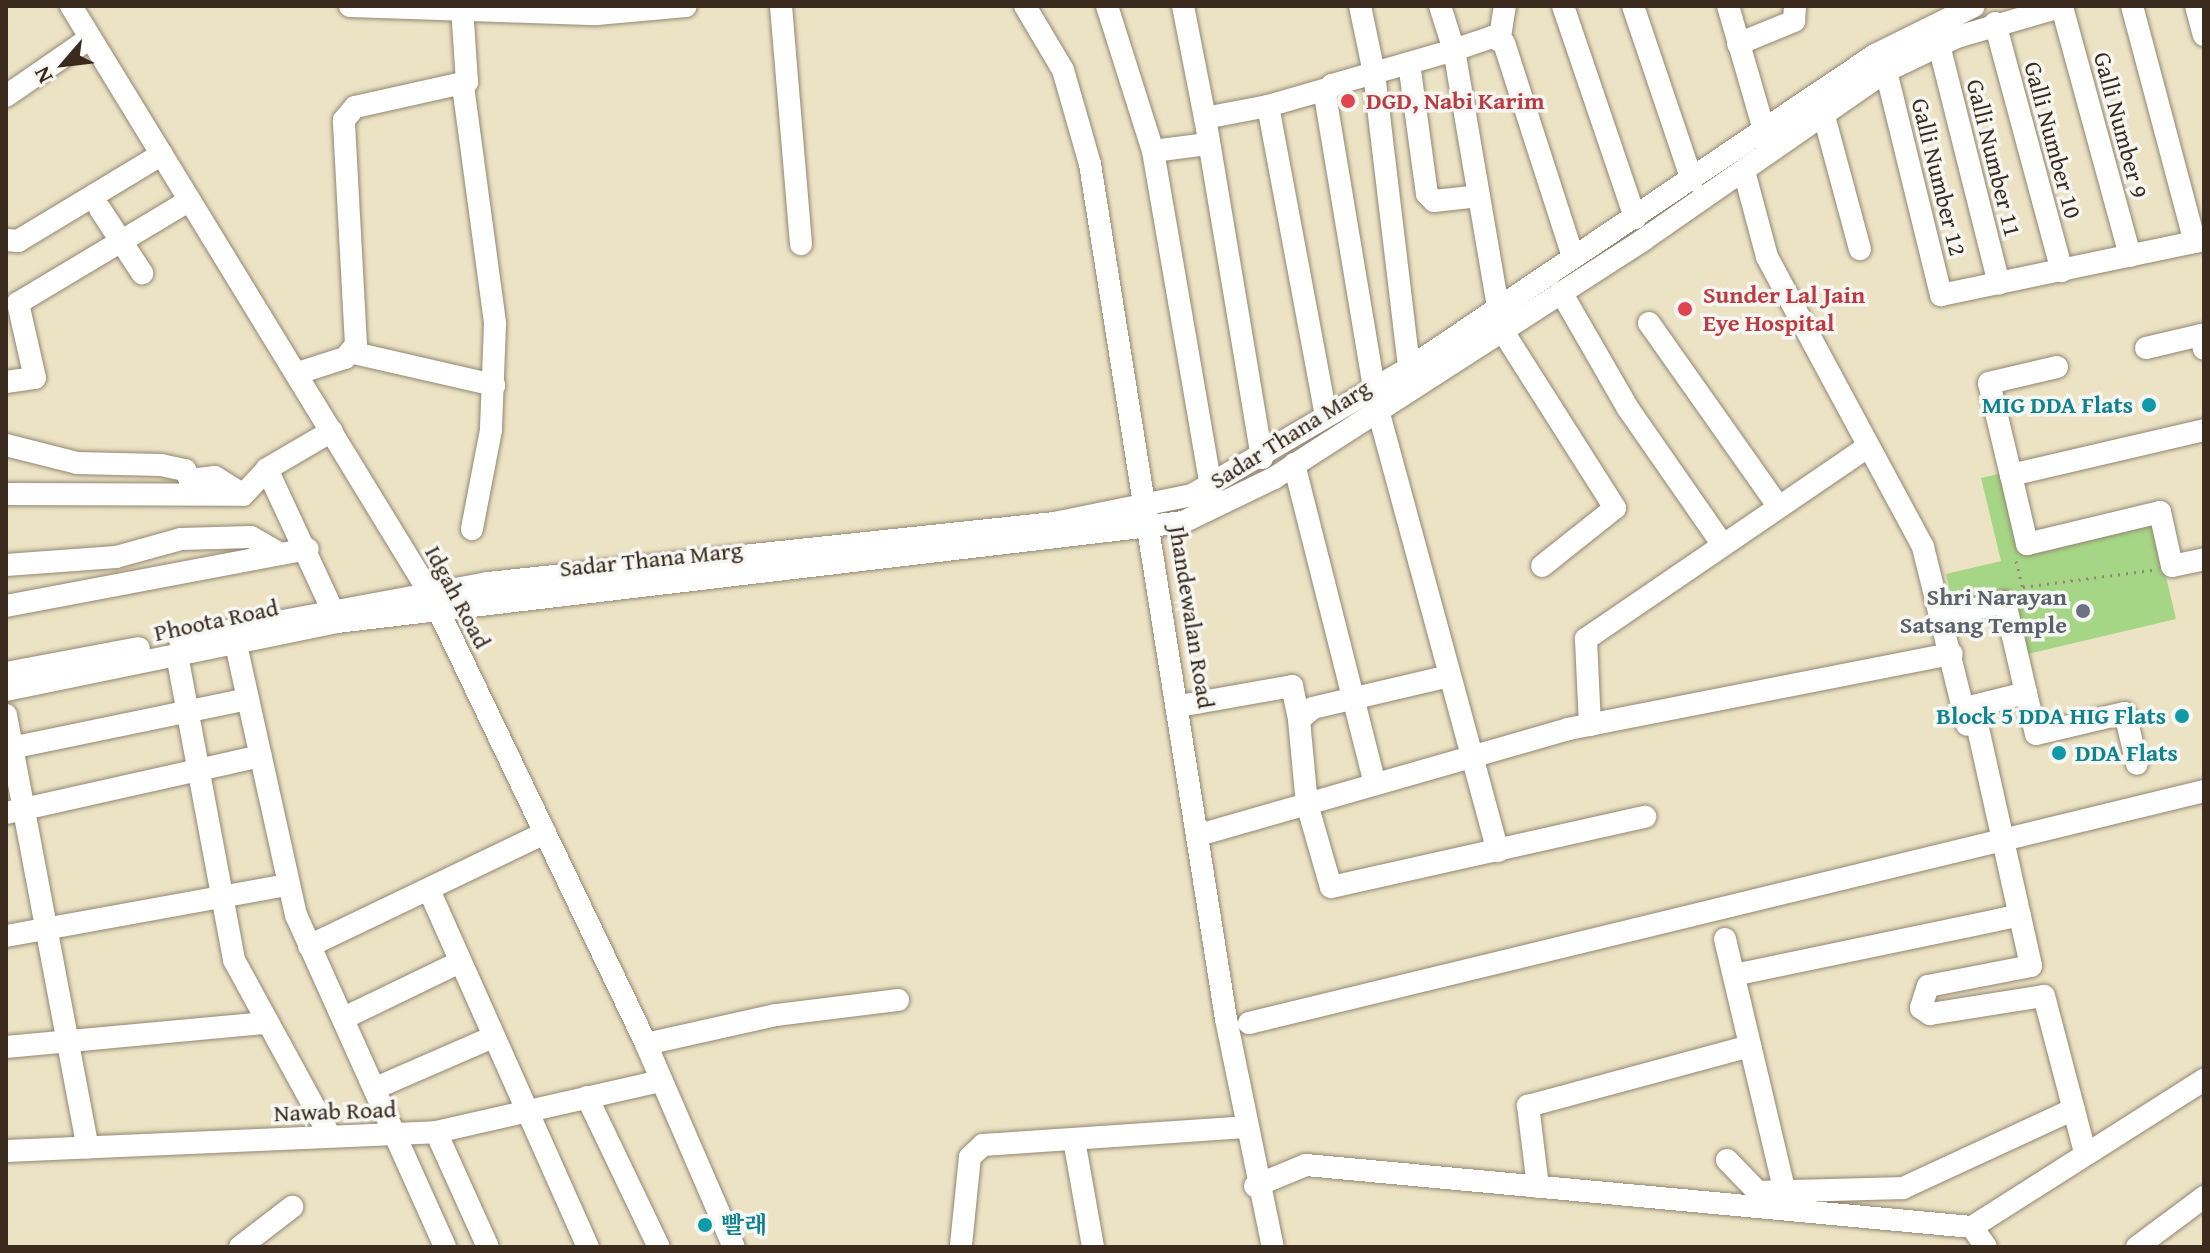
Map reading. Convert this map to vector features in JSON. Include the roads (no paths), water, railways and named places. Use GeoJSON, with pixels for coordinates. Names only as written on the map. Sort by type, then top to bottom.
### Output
{"type":"FeatureCollection","features":[{"type":"Feature","properties":{"kind":"street","name":"Idgah Road"},"geometry":{"type":"LineString","coordinates":[[71,6],[298,373],[435,603],[646,1044],[734,1247]]}},
{"type":"Feature","properties":{"kind":"street"},"geometry":{"type":"LineString","coordinates":[[350,6],[597,14],[686,6]]}},
{"type":"Feature","properties":{"kind":"street"},"geometry":{"type":"LineString","coordinates":[[781,6],[801,244]]}},
{"type":"Feature","properties":{"kind":"street","name":"Jhandewalan Road"},"geometry":{"type":"LineString","coordinates":[[1025,6],[1063,70],[1090,164],[1153,530],[1245,1127],[1255,1186],[1273,1247]]}},
{"type":"Feature","properties":{"kind":"street"},"geometry":{"type":"LineString","coordinates":[[1107,6],[1153,151],[1211,488]]}},
{"type":"Feature","properties":{"kind":"street"},"geometry":{"type":"LineString","coordinates":[[1183,6],[1262,458]]}},
{"type":"Feature","properties":{"kind":"street"},"geometry":{"type":"LineString","coordinates":[[1360,6],[1374,73],[1409,368]]}},
{"type":"Feature","properties":{"kind":"street"},"geometry":{"type":"LineString","coordinates":[[1440,6],[1454,50],[1498,307]]}},
{"type":"Feature","properties":{"kind":"street"},"geometry":{"type":"LineString","coordinates":[[1505,6],[1500,37],[1573,257]]}},
{"type":"Feature","properties":{"kind":"street"},"geometry":{"type":"LineString","coordinates":[[1563,6],[1635,218]]}},
{"type":"Feature","properties":{"kind":"street"},"geometry":{"type":"LineString","coordinates":[[1633,6],[1692,180]]}},
{"type":"Feature","properties":{"kind":"street"},"geometry":{"type":"LineString","coordinates":[[1728,6],[1769,144]]}},
{"type":"Feature","properties":{"kind":"street"},"geometry":{"type":"LineString","coordinates":[[1738,44],[1794,21],[1795,6]]}},
{"type":"Feature","properties":{"kind":"street","name":"Sadar Thana Marg"},"geometry":{"type":"LineString","coordinates":[[435,603],[1148,508],[1211,488],[1326,415],[1376,399],[1502,330],[1744,171],[1769,144],[1856,68],[1930,14],[1974,6]]}},
{"type":"Feature","properties":{"kind":"street","name":"Sadar Thana Marg"},"geometry":{"type":"LineString","coordinates":[[435,603],[1153,530],[1218,510],[1294,464],[1376,399],[1409,368],[1692,180],[1824,116],[1886,71],[1939,45],[1995,23],[2063,6]]}},
{"type":"Feature","properties":{"kind":"street","name":"Galli Number 9"},"geometry":{"type":"LineString","coordinates":[[2063,6],[2130,256]]}},
{"type":"Feature","properties":{"kind":"street"},"geometry":{"type":"LineString","coordinates":[[1999,284],[2199,241],[2132,6]]}},
{"type":"Feature","properties":{"kind":"street"},"geometry":{"type":"LineString","coordinates":[[2196,6],[2204,35]]}},
{"type":"Feature","properties":{"kind":"street"},"geometry":{"type":"LineString","coordinates":[[462,9],[469,68],[463,86],[491,262],[494,385],[472,529]]}},
{"type":"Feature","properties":{"kind":"street","name":"Galli Number 10"},"geometry":{"type":"LineString","coordinates":[[1995,23],[2062,271]]}},
{"type":"Feature","properties":{"kind":"street"},"geometry":{"type":"LineString","coordinates":[[1205,118],[1268,106],[1500,37]]}},
{"type":"Feature","properties":{"kind":"street"},"geometry":{"type":"LineString","coordinates":[[6,96],[90,38]]}},
{"type":"Feature","properties":{"kind":"street","name":"Galli Number 11"},"geometry":{"type":"LineString","coordinates":[[1939,45],[1999,284]]}},
{"type":"Feature","properties":{"kind":"street"},"geometry":{"type":"LineString","coordinates":[[1409,63],[1430,199],[1479,196]]}},
{"type":"Feature","properties":{"kind":"street","name":"Galli Number 12"},"geometry":{"type":"LineString","coordinates":[[1886,71],[1941,295],[1999,284]]}},
{"type":"Feature","properties":{"kind":"street"},"geometry":{"type":"LineString","coordinates":[[354,353],[344,120],[355,107],[463,86]]}},
{"type":"Feature","properties":{"kind":"street"},"geometry":{"type":"LineString","coordinates":[[1327,89],[1376,399],[1445,677],[1498,851]]}},
{"type":"Feature","properties":{"kind":"street"},"geometry":{"type":"LineString","coordinates":[[1268,106],[1326,415]]}},
{"type":"Feature","properties":{"kind":"street"},"geometry":{"type":"LineString","coordinates":[[1824,116],[1860,249]]}},
{"type":"Feature","properties":{"kind":"street"},"geometry":{"type":"LineString","coordinates":[[1153,151],[1208,144]]}},
{"type":"Feature","properties":{"kind":"street"},"geometry":{"type":"LineString","coordinates":[[6,240],[18,241],[162,154]]}},
{"type":"Feature","properties":{"kind":"street"},"geometry":{"type":"LineString","coordinates":[[1744,171],[1767,257],[1923,547],[1952,654],[1977,773]]}},
{"type":"Feature","properties":{"kind":"street"},"geometry":{"type":"LineString","coordinates":[[6,382],[35,378],[18,303],[190,200]]}},
{"type":"Feature","properties":{"kind":"street"},"geometry":{"type":"LineString","coordinates":[[100,209],[142,273]]}},
{"type":"Feature","properties":{"kind":"street"},"geometry":{"type":"LineString","coordinates":[[1561,292],[1627,407],[1721,542]]}},
{"type":"Feature","properties":{"kind":"street"},"geometry":{"type":"LineString","coordinates":[[1649,323],[1776,503]]}},
{"type":"Feature","properties":{"kind":"street"},"geometry":{"type":"LineString","coordinates":[[1502,330],[1615,508],[1542,566]]}},
{"type":"Feature","properties":{"kind":"street"},"geometry":{"type":"LineString","coordinates":[[2146,348],[2201,335],[2204,349]]}},
{"type":"Feature","properties":{"kind":"street"},"geometry":{"type":"LineString","coordinates":[[298,373],[354,353],[494,385]]}},
{"type":"Feature","properties":{"kind":"street"},"geometry":{"type":"LineString","coordinates":[[2057,367],[1989,383],[2027,544],[2160,512],[2168,567],[2204,559]]}},
{"type":"Feature","properties":{"kind":"street"},"geometry":{"type":"LineString","coordinates":[[2011,475],[2204,430]]}},
{"type":"Feature","properties":{"kind":"street"},"geometry":{"type":"LineString","coordinates":[[6,494],[243,495],[267,469],[332,431]]}},
{"type":"Feature","properties":{"kind":"street"},"geometry":{"type":"LineString","coordinates":[[6,445],[77,463],[161,465],[185,470],[190,480],[215,477],[243,495]]}},
{"type":"Feature","properties":{"kind":"street"},"geometry":{"type":"LineString","coordinates":[[1590,725],[1586,639],[1776,503],[1867,447]]}},
{"type":"Feature","properties":{"kind":"street"},"geometry":{"type":"LineString","coordinates":[[1294,464],[1375,784]]}},
{"type":"Feature","properties":{"kind":"street"},"geometry":{"type":"LineString","coordinates":[[267,469],[308,549],[335,614]]}},
{"type":"Feature","properties":{"kind":"street"},"geometry":{"type":"LineString","coordinates":[[6,565],[116,557],[181,539],[251,537],[280,554]]}},
{"type":"Feature","properties":{"kind":"street"},"geometry":{"type":"LineString","coordinates":[[6,606],[308,549]]}},
{"type":"Feature","properties":{"kind":"street"},"geometry":{"type":"LineString","coordinates":[[1958,613],[2005,602],[2036,734],[2125,713],[2137,764]]}},
{"type":"Feature","properties":{"kind":"street","name":"Phoota Road"},"geometry":{"type":"LineString","coordinates":[[6,673],[234,635],[335,614],[435,603]]}},
{"type":"Feature","properties":{"kind":"street"},"geometry":{"type":"LineString","coordinates":[[234,635],[288,885],[309,946],[400,1134],[445,1247]]}},
{"type":"Feature","properties":{"kind":"street","name":"Phoota Road"},"geometry":{"type":"LineString","coordinates":[[6,690],[177,655],[234,635]]}},
{"type":"Feature","properties":{"kind":"street"},"geometry":{"type":"LineString","coordinates":[[1199,835],[1590,725],[1952,654]]}},
{"type":"Feature","properties":{"kind":"street"},"geometry":{"type":"LineString","coordinates":[[177,655],[196,772],[234,960],[330,1136]]}},
{"type":"Feature","properties":{"kind":"street"},"geometry":{"type":"LineString","coordinates":[[1299,720],[1313,708],[1445,677]]}},
{"type":"Feature","properties":{"kind":"street"},"geometry":{"type":"LineString","coordinates":[[1179,706],[1292,686],[1299,720],[1307,804],[1321,871],[1338,889],[1645,817]]}},
{"type":"Feature","properties":{"kind":"street"},"geometry":{"type":"LineString","coordinates":[[2026,693],[1973,706],[2031,966],[1928,986],[1921,1008],[1933,1013],[2044,996],[2085,1152]]}},
{"type":"Feature","properties":{"kind":"street"},"geometry":{"type":"LineString","coordinates":[[9,749],[248,699]]}},
{"type":"Feature","properties":{"kind":"street"},"geometry":{"type":"LineString","coordinates":[[6,715],[15,811],[46,927],[88,1147]]}},
{"type":"Feature","properties":{"kind":"street"},"geometry":{"type":"LineString","coordinates":[[15,811],[261,756]]}},
{"type":"Feature","properties":{"kind":"street"},"geometry":{"type":"LineString","coordinates":[[1249,1023],[2204,791]]}},
{"type":"Feature","properties":{"kind":"street"},"geometry":{"type":"LineString","coordinates":[[309,946],[545,833]]}},
{"type":"Feature","properties":{"kind":"street"},"geometry":{"type":"LineString","coordinates":[[6,936],[288,885]]}},
{"type":"Feature","properties":{"kind":"street"},"geometry":{"type":"LineString","coordinates":[[429,890],[588,1247]]}},
{"type":"Feature","properties":{"kind":"street"},"geometry":{"type":"LineString","coordinates":[[1734,975],[2020,915]]}},
{"type":"Feature","properties":{"kind":"street"},"geometry":{"type":"LineString","coordinates":[[1725,939],[1785,1193]]}},
{"type":"Feature","properties":{"kind":"street"},"geometry":{"type":"LineString","coordinates":[[344,1018],[460,962]]}},
{"type":"Feature","properties":{"kind":"street"},"geometry":{"type":"LineString","coordinates":[[646,1044],[776,1015],[898,1000]]}},
{"type":"Feature","properties":{"kind":"street"},"geometry":{"type":"LineString","coordinates":[[6,1047],[266,1023]]}},
{"type":"Feature","properties":{"kind":"street"},"geometry":{"type":"LineString","coordinates":[[378,1087],[493,1037]]}},
{"type":"Feature","properties":{"kind":"street"},"geometry":{"type":"LineString","coordinates":[[1538,1187],[1528,1106],[1750,1046]]}},
{"type":"Feature","properties":{"kind":"street"},"geometry":{"type":"LineString","coordinates":[[1255,1186],[1306,1165],[1972,1227],[2085,1152],[2204,1080]]}},
{"type":"Feature","properties":{"kind":"street","name":"Nawab Road"},"geometry":{"type":"LineString","coordinates":[[6,1151],[436,1132],[661,1081]]}},
{"type":"Feature","properties":{"kind":"street"},"geometry":{"type":"LineString","coordinates":[[587,1097],[659,1247]]}},
{"type":"Feature","properties":{"kind":"street"},"geometry":{"type":"LineString","coordinates":[[1727,1160],[1742,1184],[1785,1193],[1922,1184],[2074,1109]]}},
{"type":"Feature","properties":{"kind":"street"},"geometry":{"type":"LineString","coordinates":[[961,1245],[974,1150],[1245,1127]]}},
{"type":"Feature","properties":{"kind":"street"},"geometry":{"type":"LineString","coordinates":[[436,1132],[488,1247]]}},
{"type":"Feature","properties":{"kind":"street"},"geometry":{"type":"LineString","coordinates":[[1074,1140],[1093,1247]]}},
{"type":"Feature","properties":{"kind":"street"},"geometry":{"type":"LineString","coordinates":[[2137,1247],[2204,1197]]}},
{"type":"Feature","properties":{"kind":"street"},"geometry":{"type":"LineString","coordinates":[[240,1247],[292,1207]]}},
{"type":"Feature","properties":{"kind":"street"},"geometry":{"type":"LineString","coordinates":[[1972,1227],[1986,1247]]}},
{"type":"Feature","properties":{"kind":"place","name":"DGD, Nabi Karim"},"geometry":{"type":"Point","coordinates":[1348,101]}},
{"type":"Feature","properties":{"kind":"place","name":"Sunder Lal Jain Eye Hospital"},"geometry":{"type":"Point","coordinates":[1685,309]}},
{"type":"Feature","properties":{"kind":"place","name":"MIG DDA Flats"},"geometry":{"type":"Point","coordinates":[2149,405]}},
{"type":"Feature","properties":{"kind":"place","name":"Shri Narayan Satsang Temple"},"geometry":{"type":"Point","coordinates":[2083,611]}},
{"type":"Feature","properties":{"kind":"place","name":"Block 5 DDA HIG Flats"},"geometry":{"type":"Point","coordinates":[2182,716]}},
{"type":"Feature","properties":{"kind":"place","name":"DDA Flats"},"geometry":{"type":"Point","coordinates":[2059,753]}},
{"type":"Feature","properties":{"kind":"place","name":"빨래"},"geometry":{"type":"Point","coordinates":[705,1225]}}]}
